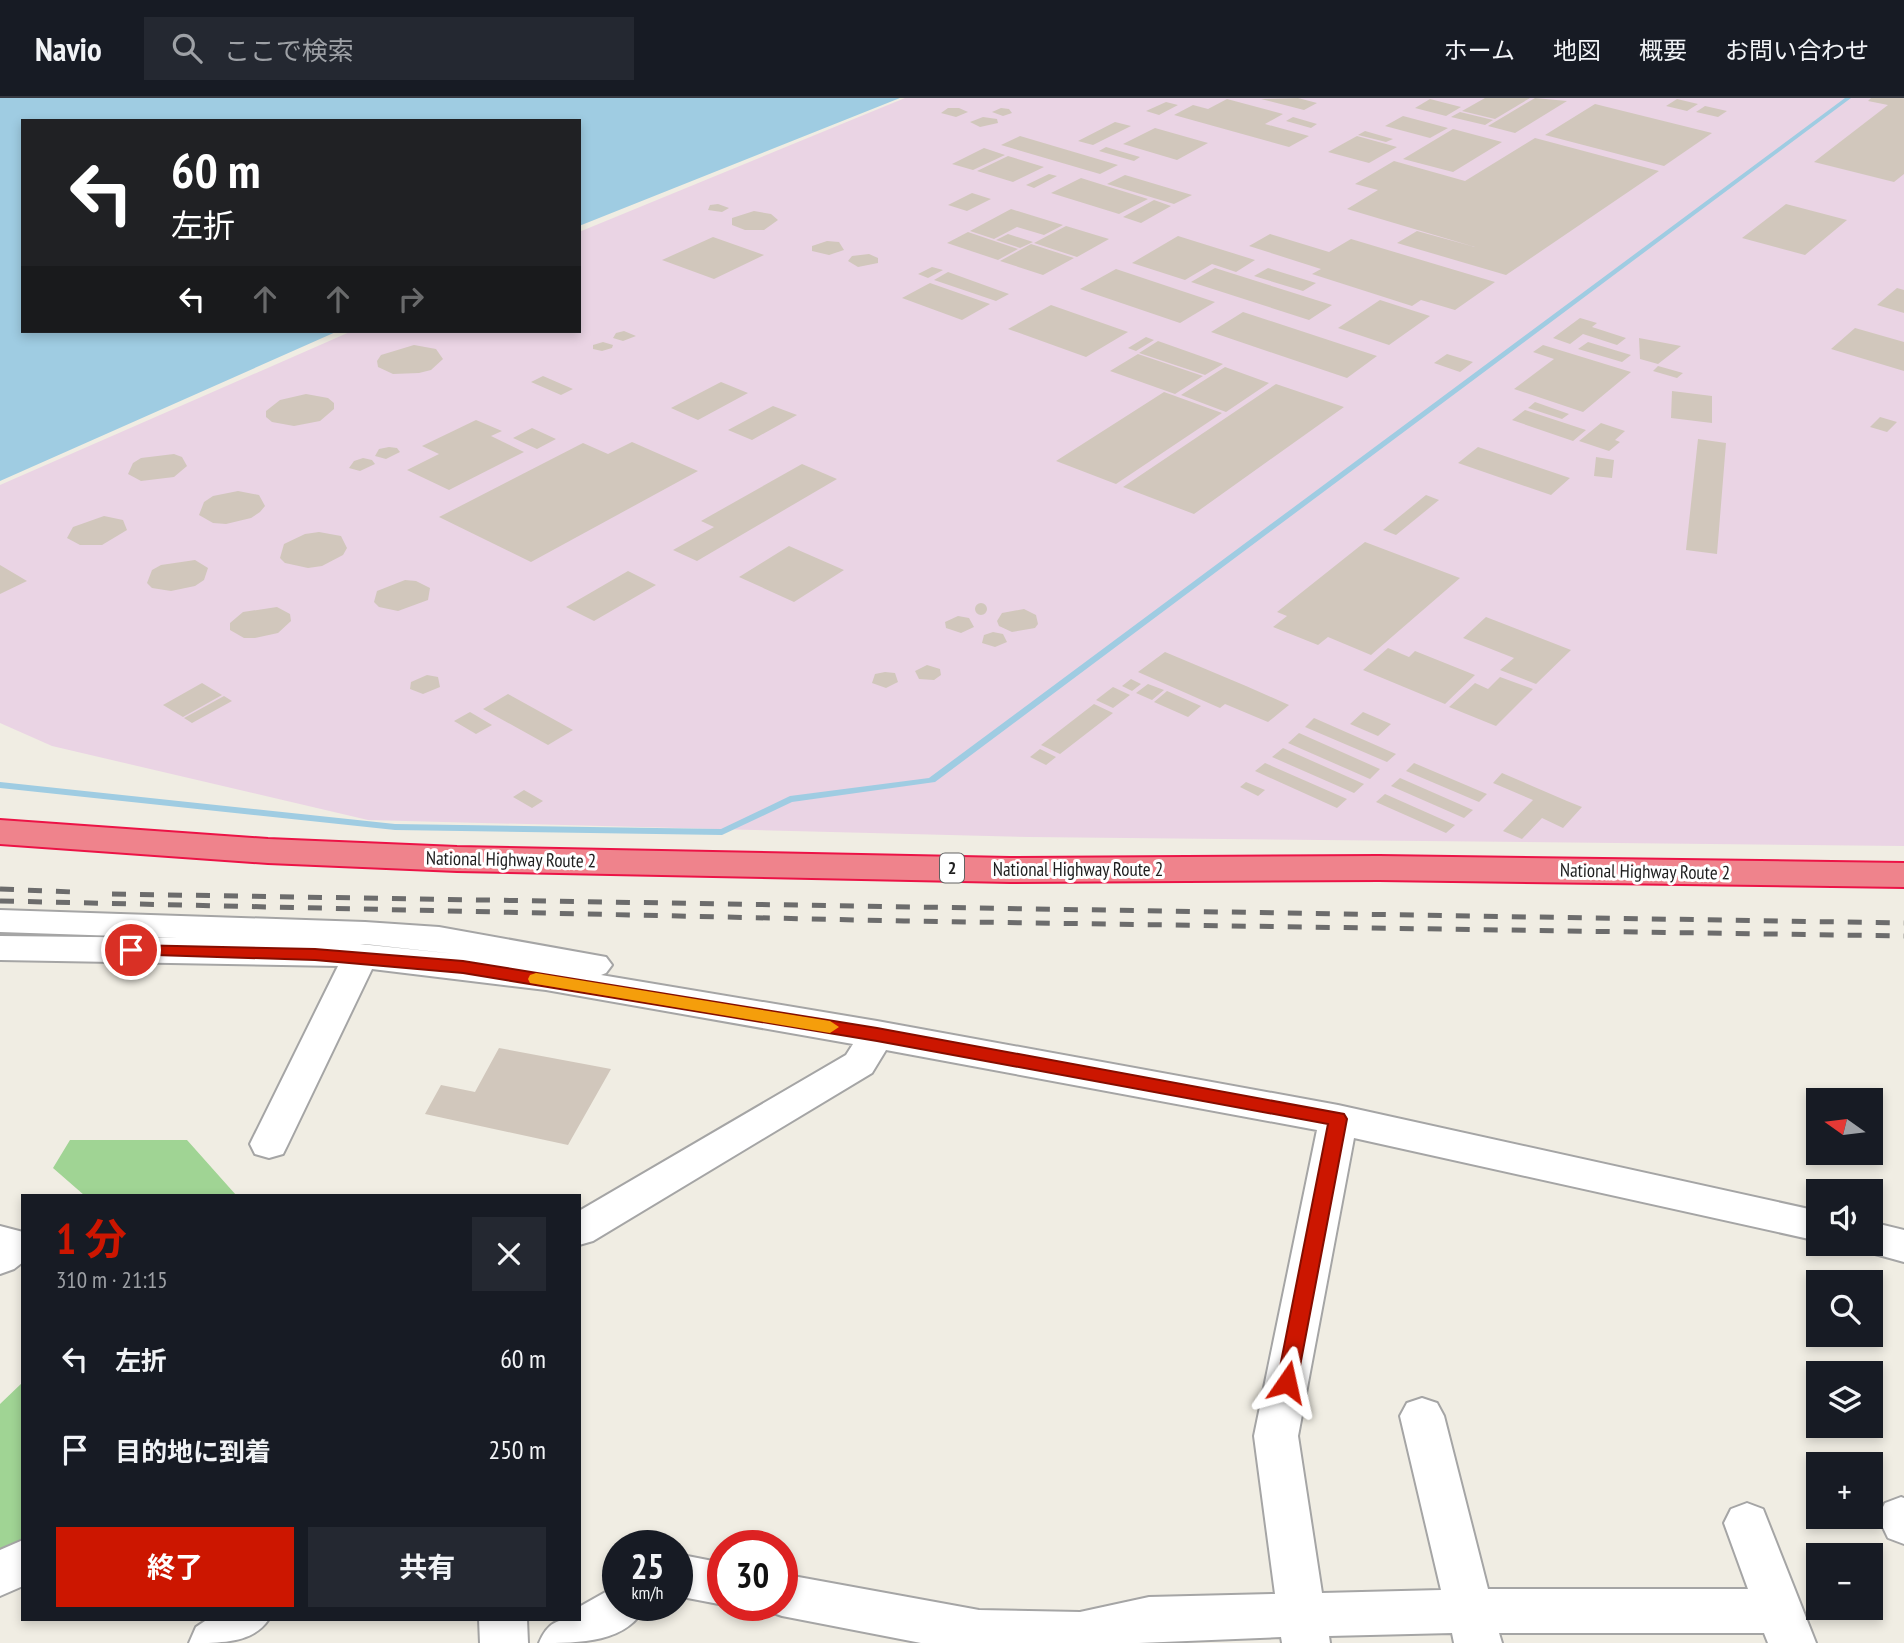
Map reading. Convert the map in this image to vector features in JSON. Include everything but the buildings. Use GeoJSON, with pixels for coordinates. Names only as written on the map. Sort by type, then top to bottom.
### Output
{"type":"FeatureCollection","features":[{"type":"Feature","properties":{"kind":"highway","name":"National Highway Route 2"},"geometry":{"type":"LineString","coordinates":[[0,832],[268,851],[471,859],[1010,870],[1380,868],[1904,875]]}},
{"type":"Feature","properties":{"kind":"highway","name":"National Highway Route 2"},"geometry":{"type":"LineString","coordinates":[[0,859],[238,871],[1626,891],[1904,898]]}},
{"type":"Feature","properties":{"kind":"street"},"geometry":{"type":"LineString","coordinates":[[0,921],[260,928],[439,939],[869,1022],[1338,1119],[1578,1169],[1806,1223]]}},
{"type":"Feature","properties":{"kind":"street"},"geometry":{"type":"LineString","coordinates":[[0,948],[360,957],[463,967],[869,1022]]}},
{"type":"Feature","properties":{"kind":"street"},"geometry":{"type":"LineString","coordinates":[[269,1144],[360,957]]}},
{"type":"Feature","properties":{"kind":"street"},"geometry":{"type":"LineString","coordinates":[[581,1229],[859,1064],[869,1022]]}},
{"type":"Feature","properties":{"kind":"street"},"geometry":{"type":"LineString","coordinates":[[1303,1629],[1276,1436],[1338,1119]]}},
{"type":"Feature","properties":{"kind":"street"},"geometry":{"type":"LineString","coordinates":[[1883,1241],[1904,1246]]}},
{"type":"Feature","properties":{"kind":"street"},"geometry":{"type":"LineString","coordinates":[[0,1242],[15,1245],[0,1258]]}},
{"type":"Feature","properties":{"kind":"street"},"geometry":{"type":"LineString","coordinates":[[1422,1416],[1475,1627]]}},
{"type":"Feature","properties":{"kind":"street"},"geometry":{"type":"LineString","coordinates":[[798,1598],[979,1632],[1080,1634],[1475,1627],[1786,1627],[1746,1523]]}},
{"type":"Feature","properties":{"kind":"street"},"geometry":{"type":"LineString","coordinates":[[0,1575],[21,1562]]}},
{"type":"Feature","properties":{"kind":"street"},"geometry":{"type":"LineString","coordinates":[[564,1643],[602,1619]]}},
{"type":"Feature","properties":{"kind":"street"},"geometry":{"type":"LineString","coordinates":[[213,1643],[242,1621]]}},
{"type":"Feature","properties":{"kind":"street"},"geometry":{"type":"LineString","coordinates":[[503,1621],[505,1643]]}},
{"type":"Feature","properties":{"kind":"shaded area"},"geometry":{"type":"Polygon","coordinates":[[[905,98],[1904,98],[1904,846],[1029,837],[368,820],[52,746],[0,723],[0,485],[347,333],[581,333],[581,231],[905,98]]]}},
{"type":"Feature","properties":{"kind":"green space"},"geometry":{"type":"Polygon","coordinates":[[[70,1140],[187,1140],[235,1194],[83,1194],[53,1168],[70,1140]]]}},
{"type":"Feature","properties":{"kind":"green space"},"geometry":{"type":"Polygon","coordinates":[[[21,1384],[21,1541],[0,1554],[0,1404],[21,1384]]]}},
{"type":"Feature","properties":{"kind":"water"},"geometry":{"type":"Polygon","coordinates":[[[0,98],[900,98],[581,225],[581,119],[21,119],[21,333],[333,333],[0,481],[0,98]]]}},
{"type":"Feature","properties":{"kind":"waterway"},"geometry":{"type":"LineString","coordinates":[[0,785],[395,827],[722,832],[790,799],[932,780],[1848,98]]}},
{"type":"Feature","properties":{"kind":"railway"},"geometry":{"type":"LineString","coordinates":[[0,889],[73,892]]}},
{"type":"Feature","properties":{"kind":"railway"},"geometry":{"type":"LineString","coordinates":[[112,894],[1904,923]]}},
{"type":"Feature","properties":{"kind":"railway"},"geometry":{"type":"LineString","coordinates":[[0,901],[904,921],[1904,936]]}},
{"type":"Feature","properties":{"kind":"slow traffic"},"geometry":{"type":"LineString","coordinates":[[536,979],[830,1027]]}},
{"type":"Feature","properties":{"kind":"route"},"geometry":{"type":"LineString","coordinates":[[131,950],[315,954],[398,959],[463,967],[877,1034],[1338,1119],[1287,1382]]}}]}
